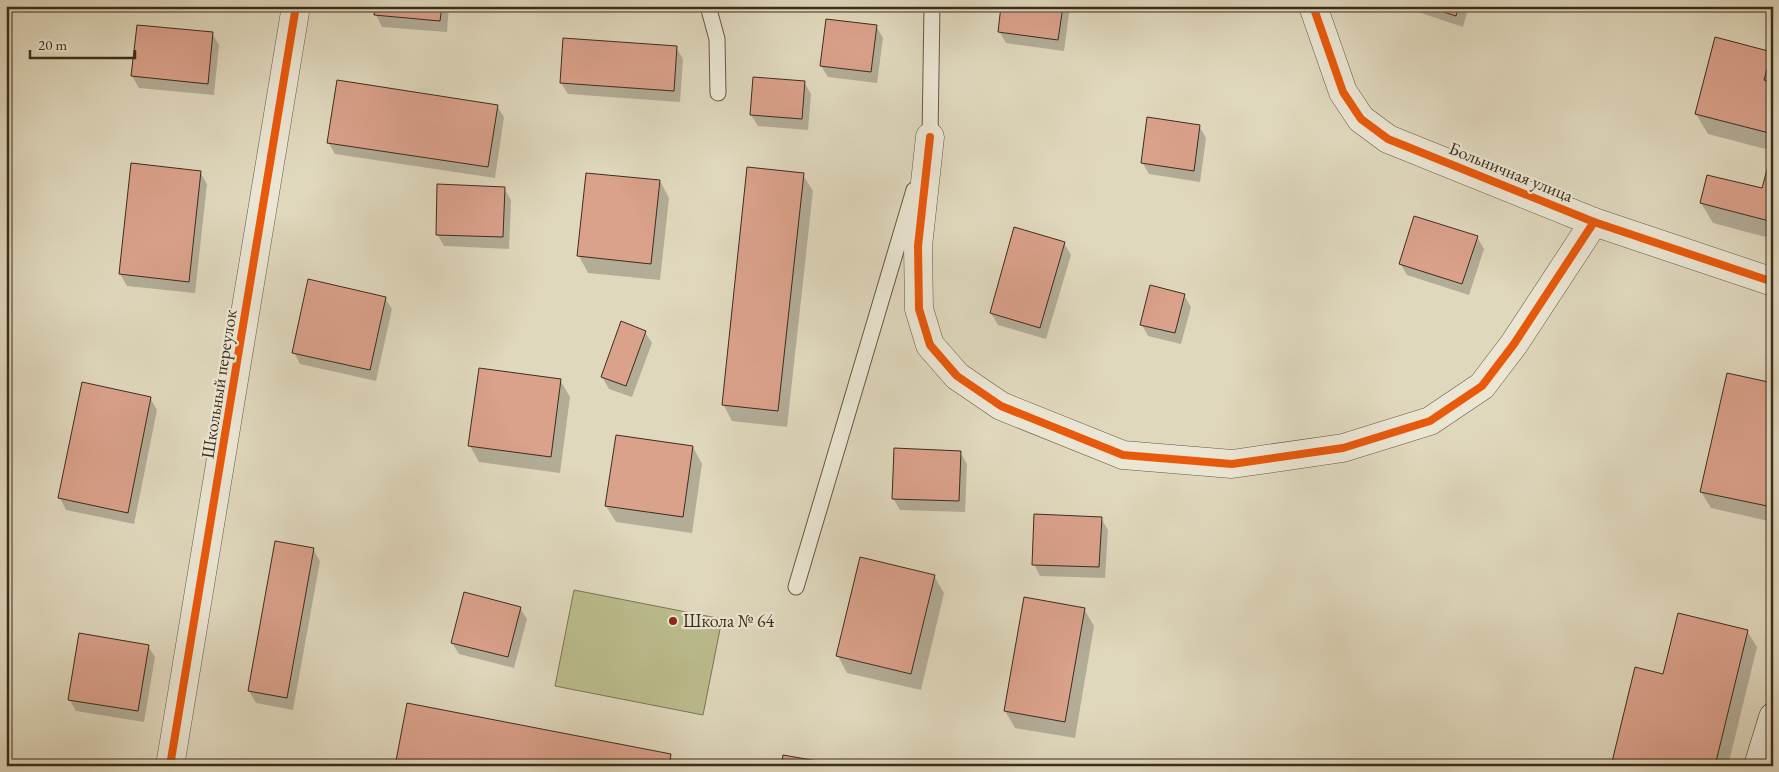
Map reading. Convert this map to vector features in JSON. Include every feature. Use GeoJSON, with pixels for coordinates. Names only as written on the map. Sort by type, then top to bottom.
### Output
{"type":"FeatureCollection","features":[{"type":"Feature","properties":{"kind":"street","name":"Школьный переулок"},"geometry":{"type":"LineString","coordinates":[[170,766],[296,6]]}},
{"type":"Feature","properties":{"kind":"street","name":"Больничная улица"},"geometry":{"type":"LineString","coordinates":[[1313,6],[1343,92],[1361,119],[1388,139],[1594,222],[1773,282]]}},
{"type":"Feature","properties":{"kind":"street"},"geometry":{"type":"LineString","coordinates":[[930,137],[918,255],[918,309],[930,345],[957,376],[1001,406],[1123,454],[1232,464],[1343,448],[1430,421],[1482,386],[1514,344],[1594,222]]}},
{"type":"Feature","properties":{"kind":"street"},"geometry":{"type":"LineString","coordinates":[[1758,766],[1773,716]]}},
{"type":"Feature","properties":{"kind":"lane"},"geometry":{"type":"LineString","coordinates":[[708,6],[717,39],[718,93]]}},
{"type":"Feature","properties":{"kind":"lane"},"geometry":{"type":"LineString","coordinates":[[796,587],[930,137],[932,6]]}},
{"type":"Feature","properties":{"kind":"green space"},"geometry":{"type":"Polygon","coordinates":[[[574,590],[722,619],[703,715],[555,686],[574,590]]]}},
{"type":"Feature","properties":{"kind":"building"},"geometry":{"type":"Polygon","coordinates":[[[375,6],[442,6],[440,21],[374,15],[375,6]]]}},
{"type":"Feature","properties":{"kind":"building"},"geometry":{"type":"Polygon","coordinates":[[[1001,6],[1063,6],[1058,40],[998,32],[1001,6]]]}},
{"type":"Feature","properties":{"kind":"building"},"geometry":{"type":"Polygon","coordinates":[[[1425,6],[1459,6],[1456,16],[1425,6]]]}},
{"type":"Feature","properties":{"kind":"building"},"geometry":{"type":"Polygon","coordinates":[[[826,19],[877,25],[871,72],[820,66],[826,19]]]}},
{"type":"Feature","properties":{"kind":"building"},"geometry":{"type":"Polygon","coordinates":[[[137,25],[213,32],[208,84],[131,76],[137,25]]]}},
{"type":"Feature","properties":{"kind":"building"},"geometry":{"type":"Polygon","coordinates":[[[1715,37],[1772,52],[1764,80],[1773,82],[1773,134],[1695,114],[1715,37]]]}},
{"type":"Feature","properties":{"kind":"building"},"geometry":{"type":"Polygon","coordinates":[[[563,38],[677,46],[674,91],[560,83],[563,38]]]}},
{"type":"Feature","properties":{"kind":"building"},"geometry":{"type":"Polygon","coordinates":[[[753,77],[805,81],[802,119],[750,115],[753,77]]]}},
{"type":"Feature","properties":{"kind":"building"},"geometry":{"type":"Polygon","coordinates":[[[337,80],[498,105],[488,167],[327,143],[337,80]]]}},
{"type":"Feature","properties":{"kind":"building"},"geometry":{"type":"Polygon","coordinates":[[[1147,117],[1200,125],[1194,171],[1141,163],[1147,117]]]}},
{"type":"Feature","properties":{"kind":"building"},"geometry":{"type":"Polygon","coordinates":[[[1773,148],[1773,222],[1700,203],[1707,175],[1762,188],[1773,148]]]}},
{"type":"Feature","properties":{"kind":"building"},"geometry":{"type":"Polygon","coordinates":[[[131,163],[201,171],[189,282],[119,274],[131,163]]]}},
{"type":"Feature","properties":{"kind":"building"},"geometry":{"type":"Polygon","coordinates":[[[747,167],[804,173],[778,411],[722,405],[747,167]]]}},
{"type":"Feature","properties":{"kind":"building"},"geometry":{"type":"Polygon","coordinates":[[[586,173],[660,180],[651,264],[577,256],[586,173]]]}},
{"type":"Feature","properties":{"kind":"building"},"geometry":{"type":"Polygon","coordinates":[[[437,184],[505,187],[503,237],[436,235],[437,184]]]}},
{"type":"Feature","properties":{"kind":"building"},"geometry":{"type":"Polygon","coordinates":[[[1414,216],[1478,236],[1462,284],[1399,264],[1414,216]]]}},
{"type":"Feature","properties":{"kind":"building"},"geometry":{"type":"Polygon","coordinates":[[[1014,227],[1065,242],[1040,328],[990,313],[1014,227]]]}},
{"type":"Feature","properties":{"kind":"building"},"geometry":{"type":"Polygon","coordinates":[[[308,279],[386,297],[370,370],[292,353],[308,279]]]}},
{"type":"Feature","properties":{"kind":"building"},"geometry":{"type":"Polygon","coordinates":[[[1150,285],[1185,294],[1175,333],[1140,325],[1150,285]]]}},
{"type":"Feature","properties":{"kind":"building"},"geometry":{"type":"Polygon","coordinates":[[[621,321],[646,331],[626,386],[601,377],[621,321]]]}},
{"type":"Feature","properties":{"kind":"building"},"geometry":{"type":"Polygon","coordinates":[[[479,368],[561,379],[551,457],[468,446],[479,368]]]}},
{"type":"Feature","properties":{"kind":"building"},"geometry":{"type":"Polygon","coordinates":[[[1727,373],[1773,383],[1772,507],[1700,492],[1727,373]]]}},
{"type":"Feature","properties":{"kind":"building"},"geometry":{"type":"Polygon","coordinates":[[[82,382],[151,397],[128,513],[58,498],[82,382]]]}},
{"type":"Feature","properties":{"kind":"building"},"geometry":{"type":"Polygon","coordinates":[[[616,435],[693,446],[683,517],[605,506],[616,435]]]}},
{"type":"Feature","properties":{"kind":"building"},"geometry":{"type":"Polygon","coordinates":[[[894,448],[961,451],[959,501],[892,499],[894,448]]]}},
{"type":"Feature","properties":{"kind":"building"},"geometry":{"type":"Polygon","coordinates":[[[1034,514],[1102,517],[1099,567],[1032,565],[1034,514]]]}},
{"type":"Feature","properties":{"kind":"building"},"geometry":{"type":"Polygon","coordinates":[[[275,541],[314,548],[287,698],[248,691],[275,541]]]}},
{"type":"Feature","properties":{"kind":"building"},"geometry":{"type":"Polygon","coordinates":[[[860,557],[935,575],[911,674],[836,656],[860,557]]]}},
{"type":"Feature","properties":{"kind":"building"},"geometry":{"type":"Polygon","coordinates":[[[464,592],[521,607],[508,657],[451,643],[464,592]]]}},
{"type":"Feature","properties":{"kind":"building"},"geometry":{"type":"Polygon","coordinates":[[[1024,597],[1085,608],[1065,722],[1004,711],[1024,597]]]}},
{"type":"Feature","properties":{"kind":"building"},"geometry":{"type":"Polygon","coordinates":[[[1678,613],[1748,630],[1715,766],[1611,766],[1635,667],[1663,674],[1678,613]]]}},
{"type":"Feature","properties":{"kind":"building"},"geometry":{"type":"Polygon","coordinates":[[[79,633],[149,645],[138,711],[68,700],[79,633]]]}},
{"type":"Feature","properties":{"kind":"building"},"geometry":{"type":"Polygon","coordinates":[[[407,703],[671,754],[669,766],[395,766],[407,703]]]}},
{"type":"Feature","properties":{"kind":"building"},"geometry":{"type":"Polygon","coordinates":[[[783,755],[846,766],[781,766],[783,755]]]}},
{"type":"Feature","properties":{"kind":"cycle path"},"geometry":{"type":"LineString","coordinates":[[170,766],[296,6]]}},
{"type":"Feature","properties":{"kind":"cycle path"},"geometry":{"type":"LineString","coordinates":[[1313,6],[1343,92],[1361,119],[1388,139],[1594,222],[1773,282]]}},
{"type":"Feature","properties":{"kind":"cycle path"},"geometry":{"type":"LineString","coordinates":[[930,137],[918,246],[919,309],[930,345],[957,376],[1001,406],[1123,455],[1232,464],[1343,448],[1430,421],[1482,386],[1514,344],[1594,222]]}},
{"type":"Feature","properties":{"kind":"place","name":"Школа № 64"},"geometry":{"type":"Point","coordinates":[673,621]}}]}
